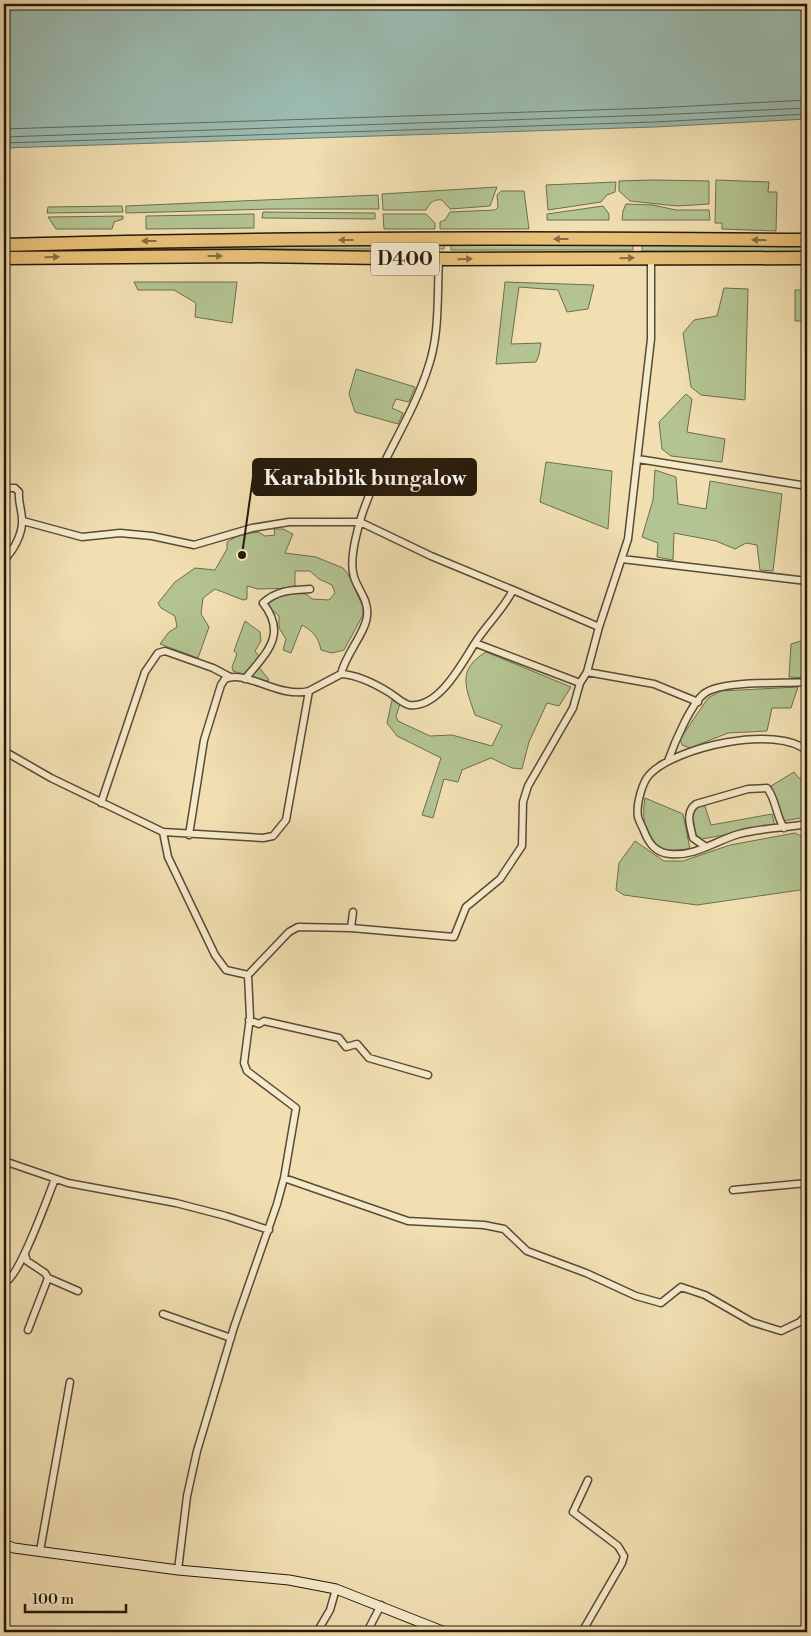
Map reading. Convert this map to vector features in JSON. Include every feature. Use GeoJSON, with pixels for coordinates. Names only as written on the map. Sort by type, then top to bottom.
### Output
{"type":"FeatureCollection","features":[{"type":"Feature","properties":{"kind":"highway","name":"D400"},"geometry":{"type":"LineString","coordinates":[[4,244],[141,241],[638,238],[807,240]]}},
{"type":"Feature","properties":{"kind":"highway","name":"D400"},"geometry":{"type":"LineString","coordinates":[[4,258],[246,256],[439,259],[807,258]]}},
{"type":"Feature","properties":{"kind":"street"},"geometry":{"type":"LineString","coordinates":[[178,1570],[187,1496],[197,1451],[231,1338],[269,1230],[284,1178],[296,1108],[247,1071],[244,1063],[249,1020],[248,975],[289,932],[298,927],[352,928],[454,937],[466,908],[500,879],[522,846],[523,802],[528,786],[573,708],[580,683],[587,672],[599,627],[628,538],[651,339],[652,258]]}},
{"type":"Feature","properties":{"kind":"street"},"geometry":{"type":"LineString","coordinates":[[341,674],[343,664],[367,618],[366,601],[354,576],[352,564],[360,522],[380,470],[412,408],[428,369],[435,345],[439,259]]}},
{"type":"Feature","properties":{"kind":"street"},"geometry":{"type":"LineString","coordinates":[[638,459],[807,486]]}},
{"type":"Feature","properties":{"kind":"street"},"geometry":{"type":"LineString","coordinates":[[4,488],[15,488],[19,492],[18,500],[23,521],[12,553],[4,560]]}},
{"type":"Feature","properties":{"kind":"street"},"geometry":{"type":"LineString","coordinates":[[23,521],[82,537],[120,533],[152,536],[194,545],[252,528],[289,522],[360,522],[431,556],[599,627]]}},
{"type":"Feature","properties":{"kind":"street"},"geometry":{"type":"LineString","coordinates":[[622,559],[807,581]]}},
{"type":"Feature","properties":{"kind":"street"},"geometry":{"type":"LineString","coordinates":[[246,679],[274,639],[276,626],[273,616],[263,603],[271,595],[281,591],[310,589]]}},
{"type":"Feature","properties":{"kind":"street"},"geometry":{"type":"LineString","coordinates":[[101,803],[145,672],[158,653],[166,651],[213,668],[230,677],[246,679],[286,692],[309,691],[341,674],[355,675],[408,705],[425,703],[439,694],[469,655],[475,643],[506,604],[513,590]]}},
{"type":"Feature","properties":{"kind":"street"},"geometry":{"type":"LineString","coordinates":[[475,643],[580,683]]}},
{"type":"Feature","properties":{"kind":"street"},"geometry":{"type":"LineString","coordinates":[[587,672],[654,684],[698,702]]}},
{"type":"Feature","properties":{"kind":"street"},"geometry":{"type":"LineString","coordinates":[[190,835],[204,740],[221,685],[230,677]]}},
{"type":"Feature","properties":{"kind":"street"},"geometry":{"type":"LineString","coordinates":[[668,761],[678,735],[704,694],[717,688],[754,684],[807,682]]}},
{"type":"Feature","properties":{"kind":"street"},"geometry":{"type":"LineString","coordinates":[[4,751],[101,803],[163,832],[263,838],[273,836],[280,830],[288,812],[309,691]]}},
{"type":"Feature","properties":{"kind":"street"},"geometry":{"type":"LineString","coordinates":[[807,751],[802,747],[774,739],[744,738],[709,747],[668,761],[648,774],[639,800],[638,816],[647,838],[657,851],[671,854],[685,853],[706,847],[740,834],[807,824]]}},
{"type":"Feature","properties":{"kind":"street"},"geometry":{"type":"LineString","coordinates":[[706,847],[693,838],[688,814],[691,808],[696,804],[748,789],[767,788],[772,793],[778,819],[784,828]]}},
{"type":"Feature","properties":{"kind":"street"},"geometry":{"type":"LineString","coordinates":[[163,832],[168,857],[215,955],[226,970],[248,975]]}},
{"type":"Feature","properties":{"kind":"street"},"geometry":{"type":"LineString","coordinates":[[352,928],[353,912]]}},
{"type":"Feature","properties":{"kind":"street"},"geometry":{"type":"LineString","coordinates":[[249,1020],[259,1024],[264,1021],[339,1038],[346,1047],[357,1044],[369,1058],[428,1075]]}},
{"type":"Feature","properties":{"kind":"street"},"geometry":{"type":"LineString","coordinates":[[4,1161],[55,1179],[210,1212],[269,1230]]}},
{"type":"Feature","properties":{"kind":"street"},"geometry":{"type":"LineString","coordinates":[[284,1178],[408,1220],[484,1225],[504,1229],[527,1251],[586,1273],[636,1296],[660,1303],[681,1286],[706,1295],[752,1322],[781,1331],[800,1322],[807,1314]]}},
{"type":"Feature","properties":{"kind":"street"},"geometry":{"type":"LineString","coordinates":[[4,1283],[11,1277],[15,1266],[25,1255],[55,1179]]}},
{"type":"Feature","properties":{"kind":"street"},"geometry":{"type":"LineString","coordinates":[[733,1190],[807,1183]]}},
{"type":"Feature","properties":{"kind":"street"},"geometry":{"type":"LineString","coordinates":[[25,1255],[27,1261],[46,1273],[48,1278],[78,1291]]}},
{"type":"Feature","properties":{"kind":"street"},"geometry":{"type":"LineString","coordinates":[[28,1330],[48,1278]]}},
{"type":"Feature","properties":{"kind":"street"},"geometry":{"type":"LineString","coordinates":[[163,1314],[231,1338]]}},
{"type":"Feature","properties":{"kind":"street"},"geometry":{"type":"LineString","coordinates":[[40,1551],[70,1382]]}},
{"type":"Feature","properties":{"kind":"street"},"geometry":{"type":"LineString","coordinates":[[582,1632],[622,1563],[624,1556],[618,1546],[573,1512],[588,1480]]}},
{"type":"Feature","properties":{"kind":"street"},"geometry":{"type":"LineString","coordinates":[[4,1544],[40,1551],[178,1570],[289,1580],[336,1589],[381,1605],[445,1632]]}},
{"type":"Feature","properties":{"kind":"street"},"geometry":{"type":"LineString","coordinates":[[317,1632],[330,1610],[336,1589]]}},
{"type":"Feature","properties":{"kind":"street"},"geometry":{"type":"LineString","coordinates":[[367,1632],[381,1605]]}},
{"type":"Feature","properties":{"kind":"green space"},"geometry":{"type":"Polygon","coordinates":[[[716,180],[769,182],[768,192],[777,192],[776,231],[722,229],[722,223],[715,223],[716,180]]]}},
{"type":"Feature","properties":{"kind":"green space"},"geometry":{"type":"Polygon","coordinates":[[[619,181],[709,181],[709,204],[677,206],[630,201],[619,191],[619,181]]]}},
{"type":"Feature","properties":{"kind":"green space"},"geometry":{"type":"Polygon","coordinates":[[[616,182],[615,192],[607,195],[601,202],[548,210],[546,185],[616,182]]]}},
{"type":"Feature","properties":{"kind":"green space"},"geometry":{"type":"Polygon","coordinates":[[[497,187],[490,206],[450,209],[442,200],[437,200],[432,202],[426,210],[383,210],[382,194],[497,187]]]}},
{"type":"Feature","properties":{"kind":"green space"},"geometry":{"type":"Polygon","coordinates":[[[501,191],[524,191],[529,229],[440,229],[440,222],[445,220],[450,212],[495,210],[498,207],[497,195],[501,191]]]}},
{"type":"Feature","properties":{"kind":"green space"},"geometry":{"type":"Polygon","coordinates":[[[378,195],[379,209],[271,209],[126,213],[126,206],[378,195]]]}},
{"type":"Feature","properties":{"kind":"green space"},"geometry":{"type":"Polygon","coordinates":[[[626,204],[653,205],[676,210],[709,210],[710,220],[622,220],[626,204]]]}},
{"type":"Feature","properties":{"kind":"green space"},"geometry":{"type":"Polygon","coordinates":[[[122,206],[123,212],[47,213],[48,207],[122,206]]]}},
{"type":"Feature","properties":{"kind":"green space"},"geometry":{"type":"Polygon","coordinates":[[[603,206],[609,214],[609,220],[547,220],[547,214],[603,206]]]}},
{"type":"Feature","properties":{"kind":"green space"},"geometry":{"type":"Polygon","coordinates":[[[263,212],[375,213],[375,219],[262,218],[263,212]]]}},
{"type":"Feature","properties":{"kind":"green space"},"geometry":{"type":"Polygon","coordinates":[[[254,214],[254,228],[146,229],[146,216],[254,214]]]}},
{"type":"Feature","properties":{"kind":"green space"},"geometry":{"type":"Polygon","coordinates":[[[383,214],[426,214],[435,223],[435,229],[384,229],[383,214]]]}},
{"type":"Feature","properties":{"kind":"green space"},"geometry":{"type":"Polygon","coordinates":[[[123,216],[123,219],[114,222],[112,229],[56,229],[48,217],[123,216]]]}},
{"type":"Feature","properties":{"kind":"green space"},"geometry":{"type":"Polygon","coordinates":[[[444,243],[444,249],[124,249],[124,244],[444,243]]]}},
{"type":"Feature","properties":{"kind":"green space"},"geometry":{"type":"Polygon","coordinates":[[[451,243],[633,243],[633,250],[451,250],[451,243]]]}},
{"type":"Feature","properties":{"kind":"green space"},"geometry":{"type":"Polygon","coordinates":[[[642,244],[807,245],[807,252],[642,251],[642,244]]]}},
{"type":"Feature","properties":{"kind":"green space"},"geometry":{"type":"Polygon","coordinates":[[[134,282],[237,282],[232,323],[195,317],[196,303],[174,290],[138,290],[134,282]]]}},
{"type":"Feature","properties":{"kind":"green space"},"geometry":{"type":"Polygon","coordinates":[[[505,282],[594,285],[588,309],[567,312],[558,290],[519,287],[511,344],[541,343],[539,355],[536,362],[496,364],[505,282]]]}},
{"type":"Feature","properties":{"kind":"green space"},"geometry":{"type":"Polygon","coordinates":[[[724,288],[748,289],[745,400],[701,395],[691,387],[683,333],[694,320],[717,316],[724,288]]]}},
{"type":"Feature","properties":{"kind":"green space"},"geometry":{"type":"Polygon","coordinates":[[[795,290],[807,290],[807,321],[795,321],[795,290]]]}},
{"type":"Feature","properties":{"kind":"green space"},"geometry":{"type":"Polygon","coordinates":[[[356,369],[415,387],[409,402],[396,399],[392,408],[403,413],[398,424],[355,412],[349,394],[356,369]]]}},
{"type":"Feature","properties":{"kind":"green space"},"geometry":{"type":"Polygon","coordinates":[[[686,394],[692,399],[687,432],[725,439],[722,462],[671,456],[662,449],[659,422],[686,394]]]}},
{"type":"Feature","properties":{"kind":"green space"},"geometry":{"type":"Polygon","coordinates":[[[546,462],[612,471],[608,529],[540,502],[546,462]]]}},
{"type":"Feature","properties":{"kind":"green space"},"geometry":{"type":"Polygon","coordinates":[[[655,470],[676,477],[678,504],[706,509],[710,481],[782,494],[773,571],[760,570],[757,545],[746,543],[735,549],[716,541],[674,533],[673,560],[657,557],[658,543],[642,537],[653,500],[655,470]]]}},
{"type":"Feature","properties":{"kind":"green space"},"geometry":{"type":"Polygon","coordinates":[[[274,529],[283,529],[293,534],[285,553],[316,557],[343,568],[348,574],[363,607],[363,615],[344,650],[332,653],[321,650],[315,635],[302,625],[291,653],[283,650],[286,639],[279,628],[279,616],[268,604],[280,594],[306,594],[312,599],[329,600],[335,593],[332,585],[319,579],[310,571],[295,571],[295,588],[258,589],[247,586],[247,599],[243,600],[215,589],[203,598],[201,614],[209,627],[198,658],[160,644],[169,632],[177,627],[175,616],[161,608],[158,603],[175,582],[195,568],[215,570],[227,549],[227,542],[237,536],[258,532],[265,536],[275,535],[274,529]]]}},
{"type":"Feature","properties":{"kind":"green space"},"geometry":{"type":"Polygon","coordinates":[[[245,621],[260,632],[261,641],[255,651],[259,656],[255,662],[269,680],[266,681],[233,671],[232,667],[237,654],[234,651],[245,621]]]}},
{"type":"Feature","properties":{"kind":"green space"},"geometry":{"type":"Polygon","coordinates":[[[807,639],[807,678],[789,677],[791,644],[807,639]]]}},
{"type":"Feature","properties":{"kind":"green space"},"geometry":{"type":"Polygon","coordinates":[[[486,652],[571,687],[559,706],[547,703],[529,742],[522,769],[512,768],[491,758],[462,770],[458,782],[444,779],[433,818],[422,815],[441,758],[397,736],[387,723],[392,700],[400,704],[396,716],[398,721],[430,736],[452,735],[492,746],[502,725],[475,715],[466,680],[470,666],[486,652]]]}},
{"type":"Feature","properties":{"kind":"green space"},"geometry":{"type":"Polygon","coordinates":[[[798,687],[791,708],[772,708],[767,731],[728,733],[690,748],[682,745],[680,739],[708,698],[721,691],[798,687]]]}},
{"type":"Feature","properties":{"kind":"green space"},"geometry":{"type":"Polygon","coordinates":[[[794,772],[800,779],[807,775],[807,817],[783,821],[771,786],[794,772]]]}},
{"type":"Feature","properties":{"kind":"green space"},"geometry":{"type":"Polygon","coordinates":[[[645,798],[683,814],[690,849],[665,849],[651,839],[645,826],[645,798]]]}},
{"type":"Feature","properties":{"kind":"green space"},"geometry":{"type":"Polygon","coordinates":[[[704,803],[711,825],[772,814],[775,826],[702,839],[696,835],[692,813],[695,808],[704,803]]]}},
{"type":"Feature","properties":{"kind":"green space"},"geometry":{"type":"Polygon","coordinates":[[[795,833],[807,839],[807,889],[697,905],[624,895],[616,890],[619,863],[635,841],[664,861],[683,861],[730,845],[795,833]]]}},
{"type":"Feature","properties":{"kind":"water"},"geometry":{"type":"Polygon","coordinates":[[[4,4],[807,4],[807,119],[654,127],[4,148],[4,4]]]}},
{"type":"Feature","properties":{"kind":"place","name":"Karabibik bungalow"},"geometry":{"type":"Point","coordinates":[242,555]}}]}
